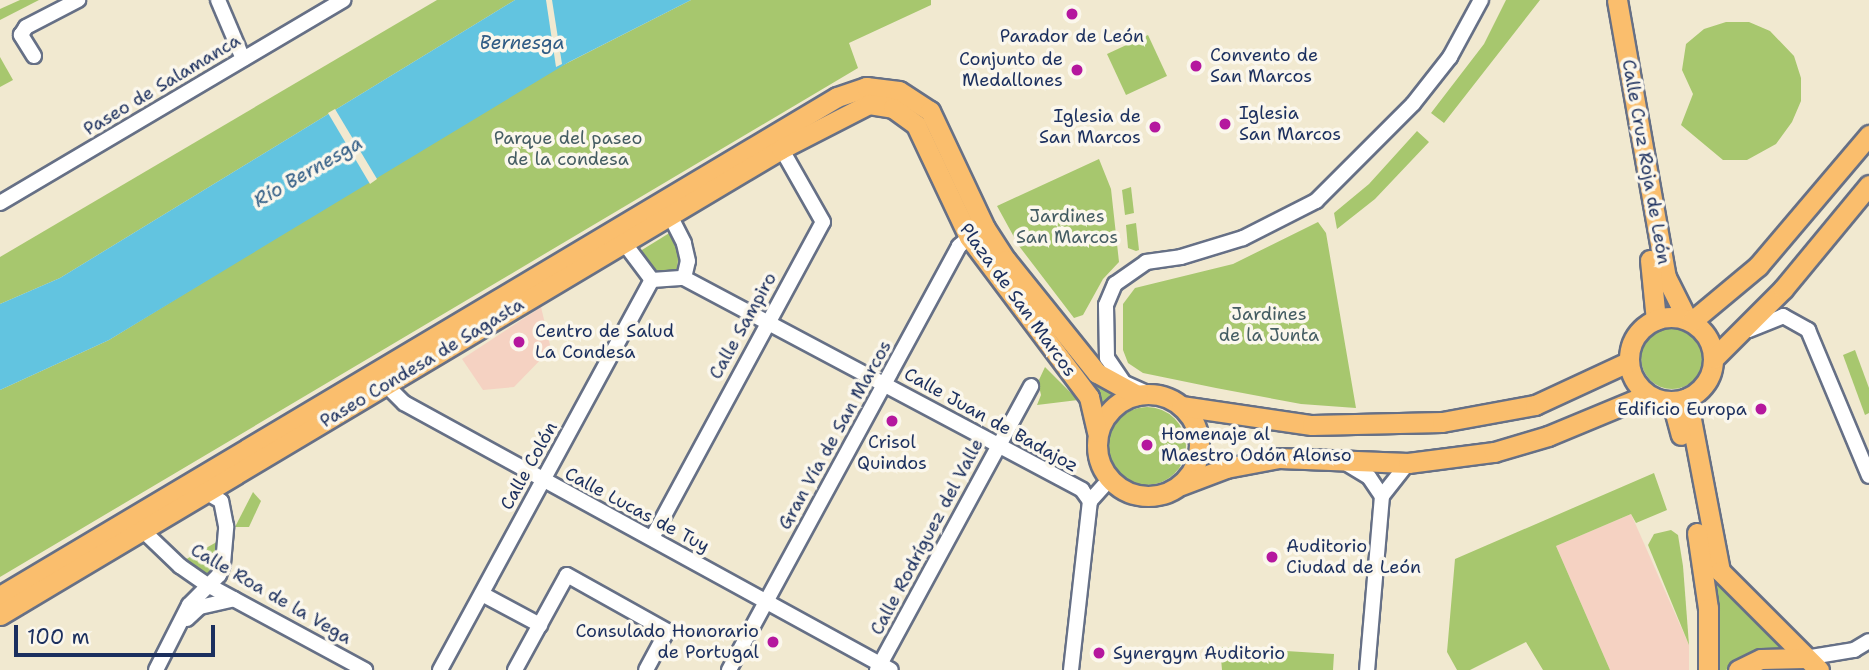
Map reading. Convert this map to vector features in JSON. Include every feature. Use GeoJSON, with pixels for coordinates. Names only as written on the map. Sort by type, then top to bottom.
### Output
{"type":"FeatureCollection","features":[{"type":"Feature","properties":{"kind":"main road","name":"Calle Cruz Roja de León"},"geometry":{"type":"LineString","coordinates":[[1604,0],[1654,280],[1656,320]]}},
{"type":"Feature","properties":{"kind":"main road","name":"Calle Cruz Roja de León"},"geometry":{"type":"LineString","coordinates":[[1617,0],[1666,277],[1690,320]]}},
{"type":"Feature","properties":{"kind":"main road","name":"Plaza de San Marcos"},"geometry":{"type":"LineString","coordinates":[[842,105],[866,87],[883,86],[917,99],[940,126],[977,232],[1089,397],[1097,432]]}},
{"type":"Feature","properties":{"kind":"main road","name":"Paseo Condesa de Sagasta"},"geometry":{"type":"LineString","coordinates":[[0,615],[136,524],[186,485],[380,379],[842,105]]}},
{"type":"Feature","properties":{"kind":"main road"},"geometry":{"type":"LineString","coordinates":[[1647,395],[1637,384],[1628,362],[1635,336],[1656,320],[1690,320],[1758,266],[1869,135]]}},
{"type":"Feature","properties":{"kind":"main road"},"geometry":{"type":"LineString","coordinates":[[1628,362],[1535,405],[1442,422],[1368,427],[1312,425],[1181,406],[1143,394],[1112,408],[1097,432],[1099,461],[1110,478],[1125,490],[1148,496],[1263,460],[1408,463],[1505,448],[1548,436],[1647,395],[1680,400],[1707,383],[1714,358],[1783,289],[1866,192]]}},
{"type":"Feature","properties":{"kind":"main road","name":"Plaza de San Marcos"},"geometry":{"type":"LineString","coordinates":[[977,232],[1097,373],[1143,394]]}},
{"type":"Feature","properties":{"kind":"main road"},"geometry":{"type":"LineString","coordinates":[[1690,320],[1707,335],[1714,358]]}},
{"type":"Feature","properties":{"kind":"main road","name":"Paseo Condesa de Sagasta"},"geometry":{"type":"LineString","coordinates":[[0,596],[136,524],[207,491],[380,379]]}},
{"type":"Feature","properties":{"kind":"main road"},"geometry":{"type":"LineString","coordinates":[[1680,400],[1720,571],[1812,664]]}},
{"type":"Feature","properties":{"kind":"main road"},"geometry":{"type":"LineString","coordinates":[[1680,400],[1700,551],[1708,670]]}},
{"type":"Feature","properties":{"kind":"main road"},"geometry":{"type":"LineString","coordinates":[[1181,406],[1192,417],[1199,448],[1195,464],[1181,485]]}},
{"type":"Feature","properties":{"kind":"main road"},"geometry":{"type":"LineString","coordinates":[[1738,670],[1761,659],[1812,664]]}},
{"type":"Feature","properties":{"kind":"street"},"geometry":{"type":"LineString","coordinates":[[34,56],[21,35],[26,27],[78,0]]}},
{"type":"Feature","properties":{"kind":"street"},"geometry":{"type":"LineString","coordinates":[[218,0],[243,59]]}},
{"type":"Feature","properties":{"kind":"street","name":"Paseo de Salamanca"},"geometry":{"type":"LineString","coordinates":[[0,203],[343,0]]}},
{"type":"Feature","properties":{"kind":"street"},"geometry":{"type":"LineString","coordinates":[[1143,394],[1119,379],[1107,358],[1106,305],[1115,284],[1146,262],[1181,257],[1242,238],[1316,201],[1413,104],[1450,57],[1480,0]]}},
{"type":"Feature","properties":{"kind":"street","name":"Calle Sampiro"},"geometry":{"type":"LineString","coordinates":[[652,538],[766,323],[824,222],[777,142]]}},
{"type":"Feature","properties":{"kind":"street"},"geometry":{"type":"LineString","coordinates":[[620,237],[652,280],[684,278],[688,261],[667,208]]}},
{"type":"Feature","properties":{"kind":"street","name":"Gran Vía de San Marcos"},"geometry":{"type":"LineString","coordinates":[[729,670],[884,384],[977,232]]}},
{"type":"Feature","properties":{"kind":"street","name":"Calle Juan de Badajoz"},"geometry":{"type":"LineString","coordinates":[[684,278],[999,445],[1086,495]]}},
{"type":"Feature","properties":{"kind":"street","name":"Calle Colón"},"geometry":{"type":"LineString","coordinates":[[440,670],[652,280]]}},
{"type":"Feature","properties":{"kind":"street"},"geometry":{"type":"LineString","coordinates":[[1730,342],[1769,318],[1783,316],[1808,330],[1869,476]]}},
{"type":"Feature","properties":{"kind":"street","name":"Calle Lucas de Tuy"},"geometry":{"type":"LineString","coordinates":[[380,379],[404,403],[883,668]]}},
{"type":"Feature","properties":{"kind":"street","name":"Calle Rodríguez del Valle"},"geometry":{"type":"LineString","coordinates":[[883,668],[1031,386]]}},
{"type":"Feature","properties":{"kind":"street"},"geometry":{"type":"LineString","coordinates":[[1344,462],[1369,477],[1382,496]]}},
{"type":"Feature","properties":{"kind":"street"},"geometry":{"type":"LineString","coordinates":[[1367,670],[1382,496],[1408,463]]}},
{"type":"Feature","properties":{"kind":"street"},"geometry":{"type":"LineString","coordinates":[[1071,670],[1086,495],[1097,479],[1110,478]]}},
{"type":"Feature","properties":{"kind":"street"},"geometry":{"type":"LineString","coordinates":[[184,623],[189,605],[206,584],[219,575],[226,547],[221,501],[207,491],[186,485]]}},
{"type":"Feature","properties":{"kind":"street","name":"Calle Roa de la Vega"},"geometry":{"type":"LineString","coordinates":[[136,524],[206,584],[365,670]]}},
{"type":"Feature","properties":{"kind":"street"},"geometry":{"type":"LineString","coordinates":[[515,670],[567,575],[667,631],[646,670]]}},
{"type":"Feature","properties":{"kind":"street"},"geometry":{"type":"LineString","coordinates":[[482,594],[540,625]]}},
{"type":"Feature","properties":{"kind":"street"},"geometry":{"type":"LineString","coordinates":[[156,670],[184,623],[200,607],[235,599]]}},
{"type":"Feature","properties":{"kind":"street"},"geometry":{"type":"LineString","coordinates":[[1812,664],[1854,650],[1869,641]]}},
{"type":"Feature","properties":{"kind":"shaded area","name":"Centro de Salud La Condesa"},"geometry":{"type":"Polygon","coordinates":[[[541,307],[551,349],[514,387],[483,390],[462,359],[541,307]]]}},
{"type":"Feature","properties":{"kind":"shaded area"},"geometry":{"type":"Polygon","coordinates":[[[1631,514],[1689,645],[1689,670],[1610,670],[1556,546],[1631,514]]]}},
{"type":"Feature","properties":{"kind":"green space"},"geometry":{"type":"Polygon","coordinates":[[[20,0],[39,0],[0,20],[0,9],[20,0]]]}},
{"type":"Feature","properties":{"kind":"green space"},"geometry":{"type":"Polygon","coordinates":[[[437,0],[515,0],[60,278],[0,304],[0,257],[437,0]]]}},
{"type":"Feature","properties":{"kind":"green space","name":"Parque del paseo de la condesa"},"geometry":{"type":"Polygon","coordinates":[[[691,0],[931,0],[931,5],[849,43],[858,68],[0,577],[0,390],[109,340],[528,83],[691,0]]]}},
{"type":"Feature","properties":{"kind":"green space"},"geometry":{"type":"Polygon","coordinates":[[[1506,0],[1540,0],[1444,123],[1431,113],[1484,44],[1506,0]]]}},
{"type":"Feature","properties":{"kind":"green space"},"geometry":{"type":"Polygon","coordinates":[[[1726,22],[1749,22],[1770,31],[1794,56],[1801,78],[1801,101],[1792,122],[1776,144],[1747,160],[1723,160],[1681,125],[1693,94],[1682,70],[1686,44],[1704,29],[1726,22]]]}},
{"type":"Feature","properties":{"kind":"green space"},"geometry":{"type":"Polygon","coordinates":[[[1148,35],[1167,76],[1126,95],[1107,54],[1148,35]]]}},
{"type":"Feature","properties":{"kind":"green space"},"geometry":{"type":"Polygon","coordinates":[[[0,57],[13,80],[0,87],[0,57]]]}},
{"type":"Feature","properties":{"kind":"green space"},"geometry":{"type":"Polygon","coordinates":[[[1417,131],[1429,142],[1375,199],[1337,229],[1334,213],[1369,184],[1417,131]]]}},
{"type":"Feature","properties":{"kind":"green space","name":"Jardines San Marcos"},"geometry":{"type":"Polygon","coordinates":[[[1099,159],[1111,189],[1119,262],[1103,279],[1083,315],[1074,318],[1019,246],[997,206],[1099,159]]]}},
{"type":"Feature","properties":{"kind":"green space"},"geometry":{"type":"Polygon","coordinates":[[[1131,187],[1134,213],[1125,215],[1122,190],[1131,187]]]}},
{"type":"Feature","properties":{"kind":"green space","name":"Jardines de la Junta"},"geometry":{"type":"Polygon","coordinates":[[[1318,222],[1326,233],[1356,408],[1301,404],[1216,388],[1143,373],[1128,363],[1123,350],[1123,304],[1135,288],[1233,264],[1318,222]]]}},
{"type":"Feature","properties":{"kind":"green space"},"geometry":{"type":"Polygon","coordinates":[[[1136,223],[1139,250],[1136,251],[1128,248],[1126,225],[1136,223]]]}},
{"type":"Feature","properties":{"kind":"green space"},"geometry":{"type":"Polygon","coordinates":[[[671,232],[679,249],[677,271],[672,276],[656,277],[637,253],[671,232]]]}},
{"type":"Feature","properties":{"kind":"green space"},"geometry":{"type":"Polygon","coordinates":[[[1672,327],[1694,336],[1703,358],[1694,380],[1672,389],[1650,380],[1641,358],[1650,336],[1672,327]]]}},
{"type":"Feature","properties":{"kind":"green space"},"geometry":{"type":"Polygon","coordinates":[[[1855,350],[1869,388],[1869,413],[1865,415],[1843,355],[1855,350]]]}},
{"type":"Feature","properties":{"kind":"green space"},"geometry":{"type":"Polygon","coordinates":[[[1076,361],[1117,393],[1101,405],[1072,366],[1076,361]]]}},
{"type":"Feature","properties":{"kind":"green space"},"geometry":{"type":"Polygon","coordinates":[[[1045,367],[1078,400],[1037,405],[1041,395],[1038,382],[1045,367]]]}},
{"type":"Feature","properties":{"kind":"green space"},"geometry":{"type":"Polygon","coordinates":[[[1139,407],[1155,407],[1169,413],[1180,424],[1186,438],[1186,454],[1180,468],[1169,479],[1155,485],[1139,485],[1125,479],[1114,468],[1108,454],[1108,438],[1114,424],[1125,413],[1139,407]]]}},
{"type":"Feature","properties":{"kind":"green space"},"geometry":{"type":"Polygon","coordinates":[[[1654,473],[1667,510],[1636,523],[1631,514],[1556,546],[1610,670],[1543,670],[1526,642],[1470,670],[1457,670],[1447,652],[1455,559],[1654,473]]]}},
{"type":"Feature","properties":{"kind":"green space"},"geometry":{"type":"Polygon","coordinates":[[[253,492],[261,501],[249,527],[235,527],[253,492]]]}},
{"type":"Feature","properties":{"kind":"green space"},"geometry":{"type":"Polygon","coordinates":[[[1671,530],[1678,535],[1683,566],[1689,645],[1648,545],[1654,534],[1671,530]]]}},
{"type":"Feature","properties":{"kind":"green space"},"geometry":{"type":"Polygon","coordinates":[[[222,539],[218,561],[207,578],[183,561],[222,539]]]}},
{"type":"Feature","properties":{"kind":"green space"},"geometry":{"type":"Polygon","coordinates":[[[1711,572],[1738,606],[1785,650],[1760,650],[1726,670],[1716,670],[1711,572]]]}},
{"type":"Feature","properties":{"kind":"green space"},"geometry":{"type":"Polygon","coordinates":[[[1220,647],[1334,654],[1333,670],[1222,670],[1220,647]]]}},
{"type":"Feature","properties":{"kind":"water","name":"Bernesga"},"geometry":{"type":"Polygon","coordinates":[[[515,0],[691,0],[569,62],[109,340],[0,390],[0,304],[60,278],[515,0]]]}},
{"type":"Feature","properties":{"kind":"pier"},"geometry":{"type":"Polygon","coordinates":[[[546,0],[552,0],[562,64],[556,67],[546,0]]]}},
{"type":"Feature","properties":{"kind":"pier"},"geometry":{"type":"Polygon","coordinates":[[[335,109],[377,179],[370,184],[328,113],[335,109]]]}},
{"type":"Feature","properties":{"kind":"place","name":"Parador de León"},"geometry":{"type":"Point","coordinates":[1072,14]}},
{"type":"Feature","properties":{"kind":"place","name":"Convento de San Marcos"},"geometry":{"type":"Point","coordinates":[1196,66]}},
{"type":"Feature","properties":{"kind":"place","name":"Conjunto de Medallones"},"geometry":{"type":"Point","coordinates":[1077,70]}},
{"type":"Feature","properties":{"kind":"place","name":"Iglesia San Marcos"},"geometry":{"type":"Point","coordinates":[1225,124]}},
{"type":"Feature","properties":{"kind":"place","name":"Iglesia de San Marcos"},"geometry":{"type":"Point","coordinates":[1155,127]}},
{"type":"Feature","properties":{"kind":"place","name":"Centro de Salud La Condesa"},"geometry":{"type":"Point","coordinates":[519,342]}},
{"type":"Feature","properties":{"kind":"place","name":"Edificio Europa"},"geometry":{"type":"Point","coordinates":[1761,409]}},
{"type":"Feature","properties":{"kind":"place","name":"Crisol Quindos"},"geometry":{"type":"Point","coordinates":[892,421]}},
{"type":"Feature","properties":{"kind":"place","name":"Homenaje al Maestro Odón Alonso"},"geometry":{"type":"Point","coordinates":[1147,445]}},
{"type":"Feature","properties":{"kind":"place","name":"Auditorio Ciudad de León"},"geometry":{"type":"Point","coordinates":[1272,557]}},
{"type":"Feature","properties":{"kind":"place","name":"Consulado Honorario de Portugal"},"geometry":{"type":"Point","coordinates":[773,642]}},
{"type":"Feature","properties":{"kind":"place","name":"Synergym Auditorio"},"geometry":{"type":"Point","coordinates":[1099,653]}},
{"type":"Feature","properties":{"kind":"water label","name":"Río Bernesga"},"geometry":{"type":"Point","coordinates":[308,172]}}]}
